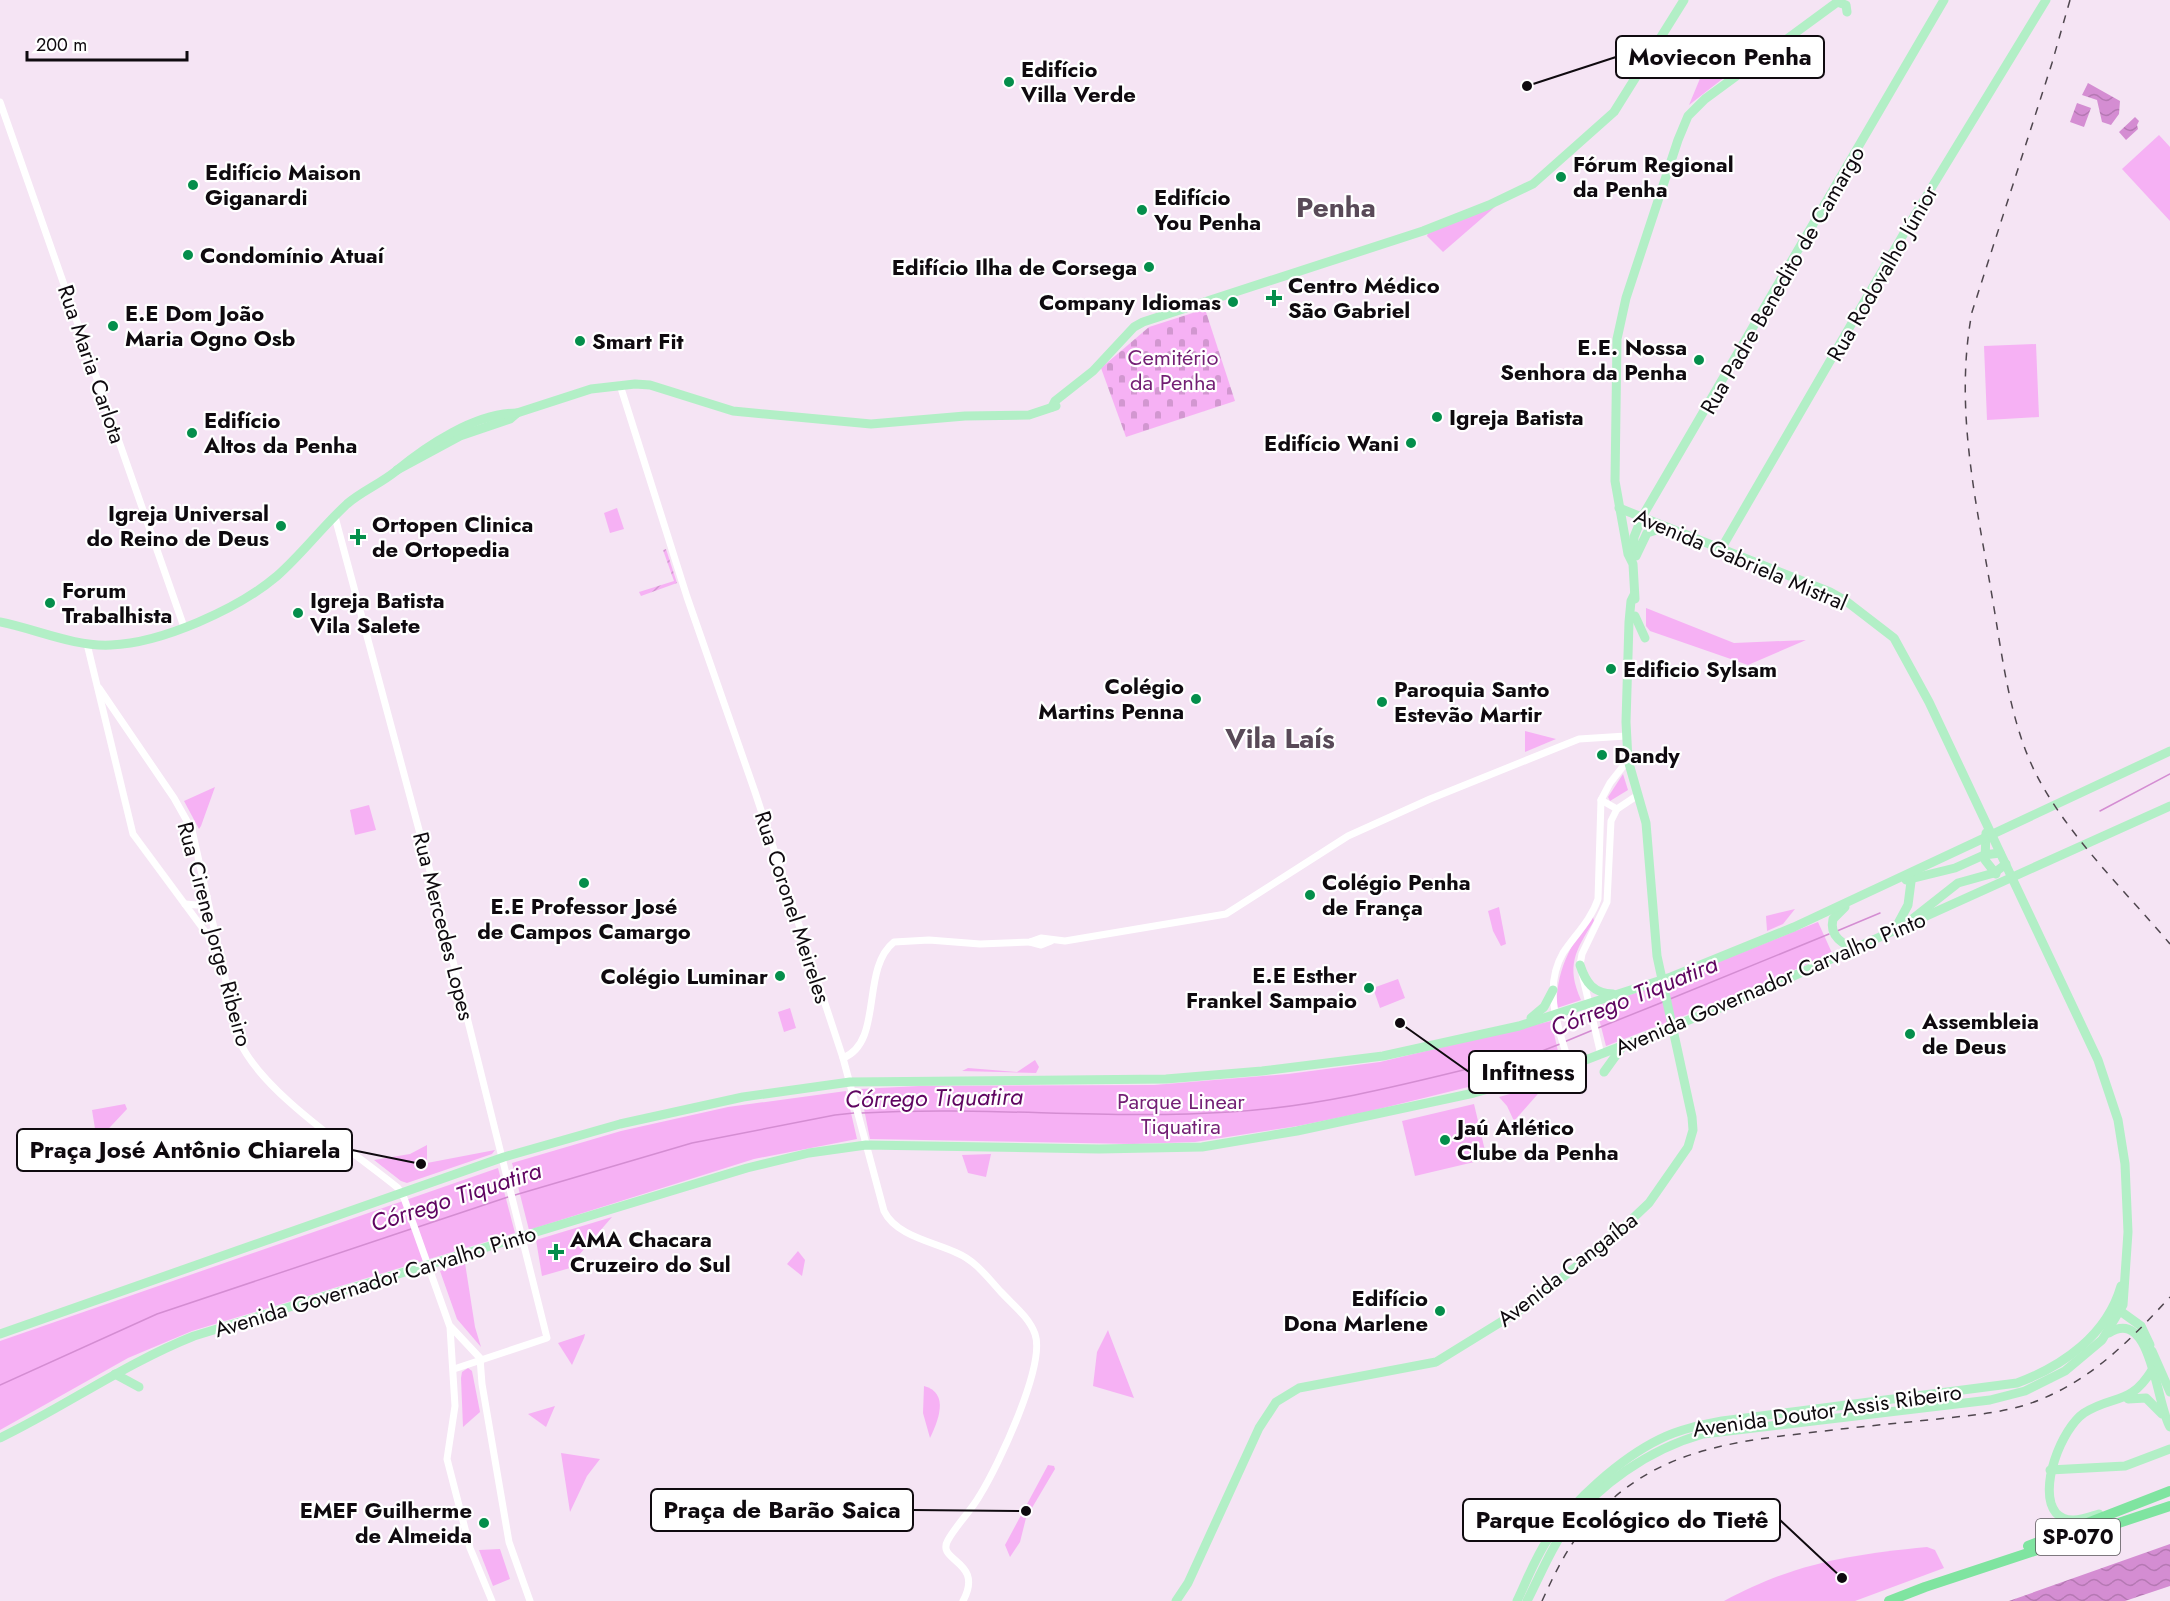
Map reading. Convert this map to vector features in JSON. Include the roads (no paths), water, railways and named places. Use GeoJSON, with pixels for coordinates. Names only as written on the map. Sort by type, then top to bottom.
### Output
{"type":"FeatureCollection","features":[{"type":"Feature","properties":{"kind":"highway"},"geometry":{"type":"LineString","coordinates":[[1985,1567],[1996,1559],[2170,1491]]}},
{"type":"Feature","properties":{"kind":"highway","name":"SP-070"},"geometry":{"type":"LineString","coordinates":[[1889,1601],[2170,1506]]}},
{"type":"Feature","properties":{"kind":"main road"},"geometry":{"type":"LineString","coordinates":[[0,622],[87,644],[122,644],[184,627],[231,607],[271,580],[348,503],[397,470],[413,456],[457,430],[591,389],[620,385],[650,385],[733,411],[871,424],[966,416],[1029,415],[1052,407],[1055,402],[1086,378],[1143,322],[1414,234],[1489,205],[1533,184],[1605,121],[1622,102],[1684,0]]}},
{"type":"Feature","properties":{"kind":"main road","name":"Rua Padre Benedito de Camargo"},"geometry":{"type":"LineString","coordinates":[[1633,564],[1634,537],[1642,517],[1944,0]]}},
{"type":"Feature","properties":{"kind":"main road","name":"Rua Rodovalho Júnior"},"geometry":{"type":"LineString","coordinates":[[1721,549],[1910,224],[2046,0]]}},
{"type":"Feature","properties":{"kind":"main road"},"geometry":{"type":"LineString","coordinates":[[1838,1],[1845,4],[1847,12]]}},
{"type":"Feature","properties":{"kind":"main road","name":"Avenida Cangaíba"},"geometry":{"type":"LineString","coordinates":[[1630,633],[1635,615],[1635,595],[1633,564],[1615,482],[1615,362],[1620,320],[1678,140],[1688,116],[1705,99],[1838,1]]}},
{"type":"Feature","properties":{"kind":"main road","name":"Avenida Gabriela Mistral"},"geometry":{"type":"LineString","coordinates":[[1619,508],[1846,600],[1899,644],[1929,702],[2098,1060],[2118,1120],[2128,1197],[2125,1295],[2117,1308]]}},
{"type":"Feature","properties":{"kind":"main road"},"geometry":{"type":"LineString","coordinates":[[1633,564],[1647,533],[1658,527],[1667,527]]}},
{"type":"Feature","properties":{"kind":"main road","name":"Avenida Cangaíba"},"geometry":{"type":"LineString","coordinates":[[1176,1601],[1188,1583],[1259,1428],[1276,1402],[1299,1388],[1436,1362],[1539,1297],[1636,1217],[1649,1203],[1688,1147],[1693,1130],[1692,1117],[1657,956],[1649,841],[1628,760],[1626,736],[1629,611],[1635,595]]}},
{"type":"Feature","properties":{"kind":"main road"},"geometry":{"type":"LineString","coordinates":[[1635,615],[1645,638]]}},
{"type":"Feature","properties":{"kind":"main road","name":"Avenida Governador Carvalho Pinto"},"geometry":{"type":"LineString","coordinates":[[0,1334],[504,1157],[620,1124],[743,1097],[850,1082],[1178,1078],[1383,1056],[1556,1017],[1588,1008],[1618,994],[1682,972],[1886,884],[1912,876],[1969,844],[2170,751]]}},
{"type":"Feature","properties":{"kind":"main road","name":"Avenida Governador Carvalho Pinto"},"geometry":{"type":"LineString","coordinates":[[0,1438],[40,1419],[155,1352],[194,1336],[747,1168],[809,1153],[866,1145],[1099,1149],[1202,1147],[1297,1131],[1474,1093],[1569,1062],[1601,1055],[1738,1001],[2170,806]]}},
{"type":"Feature","properties":{"kind":"main road","name":"Avenida Gabriela Mistral"},"geometry":{"type":"LineString","coordinates":[[1984,855],[1986,826]]}},
{"type":"Feature","properties":{"kind":"main road"},"geometry":{"type":"LineString","coordinates":[[1898,929],[1908,905],[1912,876],[1955,868],[1984,855],[2000,853]]}},
{"type":"Feature","properties":{"kind":"main road"},"geometry":{"type":"LineString","coordinates":[[1984,855],[1994,873],[2016,886]]}},
{"type":"Feature","properties":{"kind":"main road"},"geometry":{"type":"LineString","coordinates":[[1898,929],[1958,883],[1994,873],[2006,864]]}},
{"type":"Feature","properties":{"kind":"main road"},"geometry":{"type":"LineString","coordinates":[[1851,901],[1833,919],[1832,924],[1840,941],[1858,948]]}},
{"type":"Feature","properties":{"kind":"main road"},"geometry":{"type":"LineString","coordinates":[[1580,965],[1585,979],[1595,990],[1618,994]]}},
{"type":"Feature","properties":{"kind":"main road"},"geometry":{"type":"LineString","coordinates":[[1519,1026],[1541,1011],[1552,990]]}},
{"type":"Feature","properties":{"kind":"main road"},"geometry":{"type":"LineString","coordinates":[[1604,1072],[1622,1047]]}},
{"type":"Feature","properties":{"kind":"main road","name":"Avenida Gabriela Mistral"},"geometry":{"type":"LineString","coordinates":[[2117,1308],[2125,1276]]}},
{"type":"Feature","properties":{"kind":"main road"},"geometry":{"type":"LineString","coordinates":[[2125,1295],[2134,1320]]}},
{"type":"Feature","properties":{"kind":"main road"},"geometry":{"type":"LineString","coordinates":[[2105,1336],[2117,1308],[2134,1320],[2145,1332],[2170,1392]]}},
{"type":"Feature","properties":{"kind":"main road","name":"Avenida Doutor Assis Ribeiro"},"geometry":{"type":"LineString","coordinates":[[1517,1601],[1542,1547],[1559,1522],[1622,1464],[1660,1438],[1680,1430],[1722,1421],[2017,1383],[2074,1353],[2117,1308]]}},
{"type":"Feature","properties":{"kind":"main road"},"geometry":{"type":"LineString","coordinates":[[2105,1336],[2118,1327],[2133,1330],[2143,1341],[2168,1423]]}},
{"type":"Feature","properties":{"kind":"main road","name":"Avenida Doutor Assis Ribeiro"},"geometry":{"type":"LineString","coordinates":[[1527,1601],[1569,1524],[1628,1469],[1660,1449],[1703,1434],[1990,1400],[2020,1393],[2065,1371],[2105,1336]]}},
{"type":"Feature","properties":{"kind":"main road"},"geometry":{"type":"LineString","coordinates":[[2152,1351],[2168,1423]]}},
{"type":"Feature","properties":{"kind":"main road"},"geometry":{"type":"LineString","coordinates":[[2114,1512],[2073,1521],[2062,1518],[2055,1512],[2048,1492],[2050,1470],[2077,1420],[2084,1413],[2117,1401],[2139,1389],[2152,1370]]}},
{"type":"Feature","properties":{"kind":"main road"},"geometry":{"type":"LineString","coordinates":[[115,1374],[139,1387]]}},
{"type":"Feature","properties":{"kind":"main road"},"geometry":{"type":"LineString","coordinates":[[2017,1383],[2020,1393]]}},
{"type":"Feature","properties":{"kind":"main road"},"geometry":{"type":"LineString","coordinates":[[1990,1388],[1990,1400]]}},
{"type":"Feature","properties":{"kind":"main road"},"geometry":{"type":"LineString","coordinates":[[2117,1401],[2146,1398],[2168,1423]]}},
{"type":"Feature","properties":{"kind":"main road"},"geometry":{"type":"LineString","coordinates":[[2050,1470],[2125,1466],[2170,1449]]}},
{"type":"Feature","properties":{"kind":"street","name":"Rua Maria Carlota"},"geometry":{"type":"LineString","coordinates":[[0,102],[184,627]]}},
{"type":"Feature","properties":{"kind":"street","name":"Rua Coronel Meireles"},"geometry":{"type":"LineString","coordinates":[[620,385],[687,597],[755,792],[843,1058],[889,1220],[895,1226],[964,1256],[977,1266],[1027,1319],[1038,1344],[1035,1366],[991,1476],[947,1541],[946,1546],[950,1556],[964,1567],[970,1578],[969,1591],[963,1601]]}},
{"type":"Feature","properties":{"kind":"street","name":"Rua Mercedes Lopes"},"geometry":{"type":"LineString","coordinates":[[335,517],[504,1157],[547,1338],[480,1358]]}},
{"type":"Feature","properties":{"kind":"street"},"geometry":{"type":"LineString","coordinates":[[87,644],[133,834],[219,951]]}},
{"type":"Feature","properties":{"kind":"street","name":"Rua Cirene Jorge Ribeiro"},"geometry":{"type":"LineString","coordinates":[[99,688],[187,818],[197,848],[239,1040],[251,1063],[273,1086],[402,1192]]}},
{"type":"Feature","properties":{"kind":"street"},"geometry":{"type":"LineString","coordinates":[[843,1058],[852,1054],[862,1037],[870,1010],[872,986],[882,957],[889,946],[899,941],[980,944],[1086,939],[1226,914],[1348,836],[1438,796],[1579,739],[1626,736]]}},
{"type":"Feature","properties":{"kind":"street"},"geometry":{"type":"LineString","coordinates":[[1569,1062],[1556,1017],[1552,990],[1563,954],[1594,912],[1599,899],[1601,800],[1610,783],[1628,760]]}},
{"type":"Feature","properties":{"kind":"street"},"geometry":{"type":"LineString","coordinates":[[1601,1055],[1588,1008],[1580,965],[1582,954],[1607,902],[1610,827],[1617,809],[1638,795]]}},
{"type":"Feature","properties":{"kind":"street"},"geometry":{"type":"LineString","coordinates":[[1601,800],[1617,809]]}},
{"type":"Feature","properties":{"kind":"street"},"geometry":{"type":"LineString","coordinates":[[185,904],[196,905],[207,896]]}},
{"type":"Feature","properties":{"kind":"street"},"geometry":{"type":"LineString","coordinates":[[402,1192],[430,1265],[450,1327],[455,1417],[447,1446],[447,1459],[470,1548],[492,1601]]}},
{"type":"Feature","properties":{"kind":"street"},"geometry":{"type":"LineString","coordinates":[[450,1327],[480,1358],[509,1542],[530,1601]]}},
{"type":"Feature","properties":{"kind":"street"},"geometry":{"type":"LineString","coordinates":[[454,1369],[480,1358]]}},
{"type":"Feature","properties":{"kind":"water"},"geometry":{"type":"Polygon","coordinates":[[[2088,83],[2120,101],[2119,114],[2111,125],[2102,122],[2097,100],[2082,95],[2088,83]]]}},
{"type":"Feature","properties":{"kind":"water"},"geometry":{"type":"Polygon","coordinates":[[[2077,103],[2091,108],[2084,127],[2070,122],[2077,103]]]}},
{"type":"Feature","properties":{"kind":"water"},"geometry":{"type":"Polygon","coordinates":[[[2135,117],[2139,121],[2138,129],[2126,140],[2119,132],[2135,117]]]}},
{"type":"Feature","properties":{"kind":"water"},"geometry":{"type":"Polygon","coordinates":[[[2170,1544],[2170,1586],[2125,1601],[2009,1601],[2170,1544]]]}},
{"type":"Feature","properties":{"kind":"waterway","name":"Córrego Tiquatira"},"geometry":{"type":"LineString","coordinates":[[2100,811],[2170,774]]}},
{"type":"Feature","properties":{"kind":"waterway","name":"Córrego Tiquatira"},"geometry":{"type":"LineString","coordinates":[[1837,931],[1880,913]]}},
{"type":"Feature","properties":{"kind":"waterway","name":"Córrego Tiquatira"},"geometry":{"type":"LineString","coordinates":[[1670,999],[1829,934]]}},
{"type":"Feature","properties":{"kind":"waterway","name":"Córrego Tiquatira"},"geometry":{"type":"LineString","coordinates":[[1598,1028],[1663,1002]]}},
{"type":"Feature","properties":{"kind":"waterway","name":"Córrego Tiquatira"},"geometry":{"type":"LineString","coordinates":[[1564,1042],[1593,1030]]}},
{"type":"Feature","properties":{"kind":"waterway","name":"Córrego Tiquatira"},"geometry":{"type":"LineString","coordinates":[[862,1113],[954,1111],[1138,1115],[1269,1109],[1387,1088],[1542,1051],[1560,1044]]}},
{"type":"Feature","properties":{"kind":"waterway","name":"Córrego Tiquatira"},"geometry":{"type":"LineString","coordinates":[[515,1195],[692,1143],[854,1113]]}},
{"type":"Feature","properties":{"kind":"waterway","name":"Córrego Tiquatira"},"geometry":{"type":"LineString","coordinates":[[418,1227],[508,1197]]}},
{"type":"Feature","properties":{"kind":"waterway","name":"Córrego Tiquatira"},"geometry":{"type":"LineString","coordinates":[[0,1385],[157,1314],[411,1229]]}},
{"type":"Feature","properties":{"kind":"railway"},"geometry":{"type":"LineString","coordinates":[[2070,0],[1972,312],[1965,384],[1969,454],[2003,663],[2026,752],[2035,772],[2063,818],[2098,862],[2170,944]]}},
{"type":"Feature","properties":{"kind":"railway"},"geometry":{"type":"LineString","coordinates":[[1542,1601],[1566,1553],[1585,1527],[1608,1502],[1633,1483],[1659,1468],[1686,1456],[1744,1442],[1988,1413],[2030,1403],[2063,1389],[2097,1367],[2128,1341],[2170,1297]]}},
{"type":"Feature","properties":{"kind":"place","name":"Edifício Villa Verde"},"geometry":{"type":"Point","coordinates":[1009,82]}},
{"type":"Feature","properties":{"kind":"place","name":"Moviecon Penha"},"geometry":{"type":"Point","coordinates":[1527,86]}},
{"type":"Feature","properties":{"kind":"place","name":"Fórum Regional da Penha"},"geometry":{"type":"Point","coordinates":[1561,177]}},
{"type":"Feature","properties":{"kind":"place","name":"Edifício Maison Giganardi"},"geometry":{"type":"Point","coordinates":[193,185]}},
{"type":"Feature","properties":{"kind":"place","name":"Edifício You Penha"},"geometry":{"type":"Point","coordinates":[1142,210]}},
{"type":"Feature","properties":{"kind":"place","name":"Condomínio Atuaí"},"geometry":{"type":"Point","coordinates":[188,255]}},
{"type":"Feature","properties":{"kind":"place","name":"Edifício Ilha de Corsega"},"geometry":{"type":"Point","coordinates":[1149,267]}},
{"type":"Feature","properties":{"kind":"place","name":"Centro Médico São Gabriel"},"geometry":{"type":"Point","coordinates":[1274,298]}},
{"type":"Feature","properties":{"kind":"place","name":"Company Idiomas"},"geometry":{"type":"Point","coordinates":[1233,302]}},
{"type":"Feature","properties":{"kind":"place","name":"E.E Dom João Maria Ogno Osb"},"geometry":{"type":"Point","coordinates":[113,326]}},
{"type":"Feature","properties":{"kind":"place","name":"Smart Fit"},"geometry":{"type":"Point","coordinates":[580,341]}},
{"type":"Feature","properties":{"kind":"place","name":"E.E. Nossa Senhora da Penha"},"geometry":{"type":"Point","coordinates":[1699,360]}},
{"type":"Feature","properties":{"kind":"place","name":"Igreja Batista"},"geometry":{"type":"Point","coordinates":[1437,417]}},
{"type":"Feature","properties":{"kind":"place","name":"Edifício Altos da Penha"},"geometry":{"type":"Point","coordinates":[192,433]}},
{"type":"Feature","properties":{"kind":"place","name":"Edifício Wani"},"geometry":{"type":"Point","coordinates":[1411,443]}},
{"type":"Feature","properties":{"kind":"place","name":"Igreja Universal do Reino de Deus"},"geometry":{"type":"Point","coordinates":[281,526]}},
{"type":"Feature","properties":{"kind":"place","name":"Ortopen Clinica de Ortopedia"},"geometry":{"type":"Point","coordinates":[358,537]}},
{"type":"Feature","properties":{"kind":"place","name":"Forum Trabalhista"},"geometry":{"type":"Point","coordinates":[50,603]}},
{"type":"Feature","properties":{"kind":"place","name":"Igreja Batista Vila Salete"},"geometry":{"type":"Point","coordinates":[298,613]}},
{"type":"Feature","properties":{"kind":"place","name":"Edificio Sylsam"},"geometry":{"type":"Point","coordinates":[1611,669]}},
{"type":"Feature","properties":{"kind":"place","name":"Colégio Martins Penna"},"geometry":{"type":"Point","coordinates":[1196,699]}},
{"type":"Feature","properties":{"kind":"place","name":"Paroquia Santo Estevão Martir"},"geometry":{"type":"Point","coordinates":[1382,702]}},
{"type":"Feature","properties":{"kind":"place","name":"Dandy"},"geometry":{"type":"Point","coordinates":[1602,755]}},
{"type":"Feature","properties":{"kind":"place","name":"E.E Professor José de Campos Camargo"},"geometry":{"type":"Point","coordinates":[584,883]}},
{"type":"Feature","properties":{"kind":"place","name":"Colégio Penha de França"},"geometry":{"type":"Point","coordinates":[1310,895]}},
{"type":"Feature","properties":{"kind":"place","name":"Colégio Luminar"},"geometry":{"type":"Point","coordinates":[780,976]}},
{"type":"Feature","properties":{"kind":"place","name":"E.E Esther Frankel Sampaio"},"geometry":{"type":"Point","coordinates":[1369,988]}},
{"type":"Feature","properties":{"kind":"place","name":"Infitness"},"geometry":{"type":"Point","coordinates":[1400,1023]}},
{"type":"Feature","properties":{"kind":"place","name":"Assembleia de Deus"},"geometry":{"type":"Point","coordinates":[1910,1034]}},
{"type":"Feature","properties":{"kind":"place","name":"Jaú Atlético Clube da Penha"},"geometry":{"type":"Point","coordinates":[1445,1140]}},
{"type":"Feature","properties":{"kind":"place","name":"Praça José Antônio Chiarela"},"geometry":{"type":"Point","coordinates":[421,1164]}},
{"type":"Feature","properties":{"kind":"place","name":"AMA Chacara Cruzeiro do Sul"},"geometry":{"type":"Point","coordinates":[556,1252]}},
{"type":"Feature","properties":{"kind":"place","name":"Edifício Dona Marlene"},"geometry":{"type":"Point","coordinates":[1440,1311]}},
{"type":"Feature","properties":{"kind":"place","name":"Praça de Barão Saica"},"geometry":{"type":"Point","coordinates":[1026,1511]}},
{"type":"Feature","properties":{"kind":"place","name":"EMEF Guilherme de Almeida"},"geometry":{"type":"Point","coordinates":[484,1523]}},
{"type":"Feature","properties":{"kind":"place","name":"Parque Ecológico do Tietê"},"geometry":{"type":"Point","coordinates":[1842,1578]}},
{"type":"Feature","properties":{"kind":"district","name":"Penha"},"geometry":{"type":"Point","coordinates":[1336,207]}},
{"type":"Feature","properties":{"kind":"district","name":"Vila Laís"},"geometry":{"type":"Point","coordinates":[1280,738]}},
{"type":"Feature","properties":{"kind":"park label","name":"Cemitério da Penha"},"geometry":{"type":"Point","coordinates":[1173,370]}},
{"type":"Feature","properties":{"kind":"park label","name":"Parque Linear Tiquatira"},"geometry":{"type":"Point","coordinates":[1181,1114]}}]}
